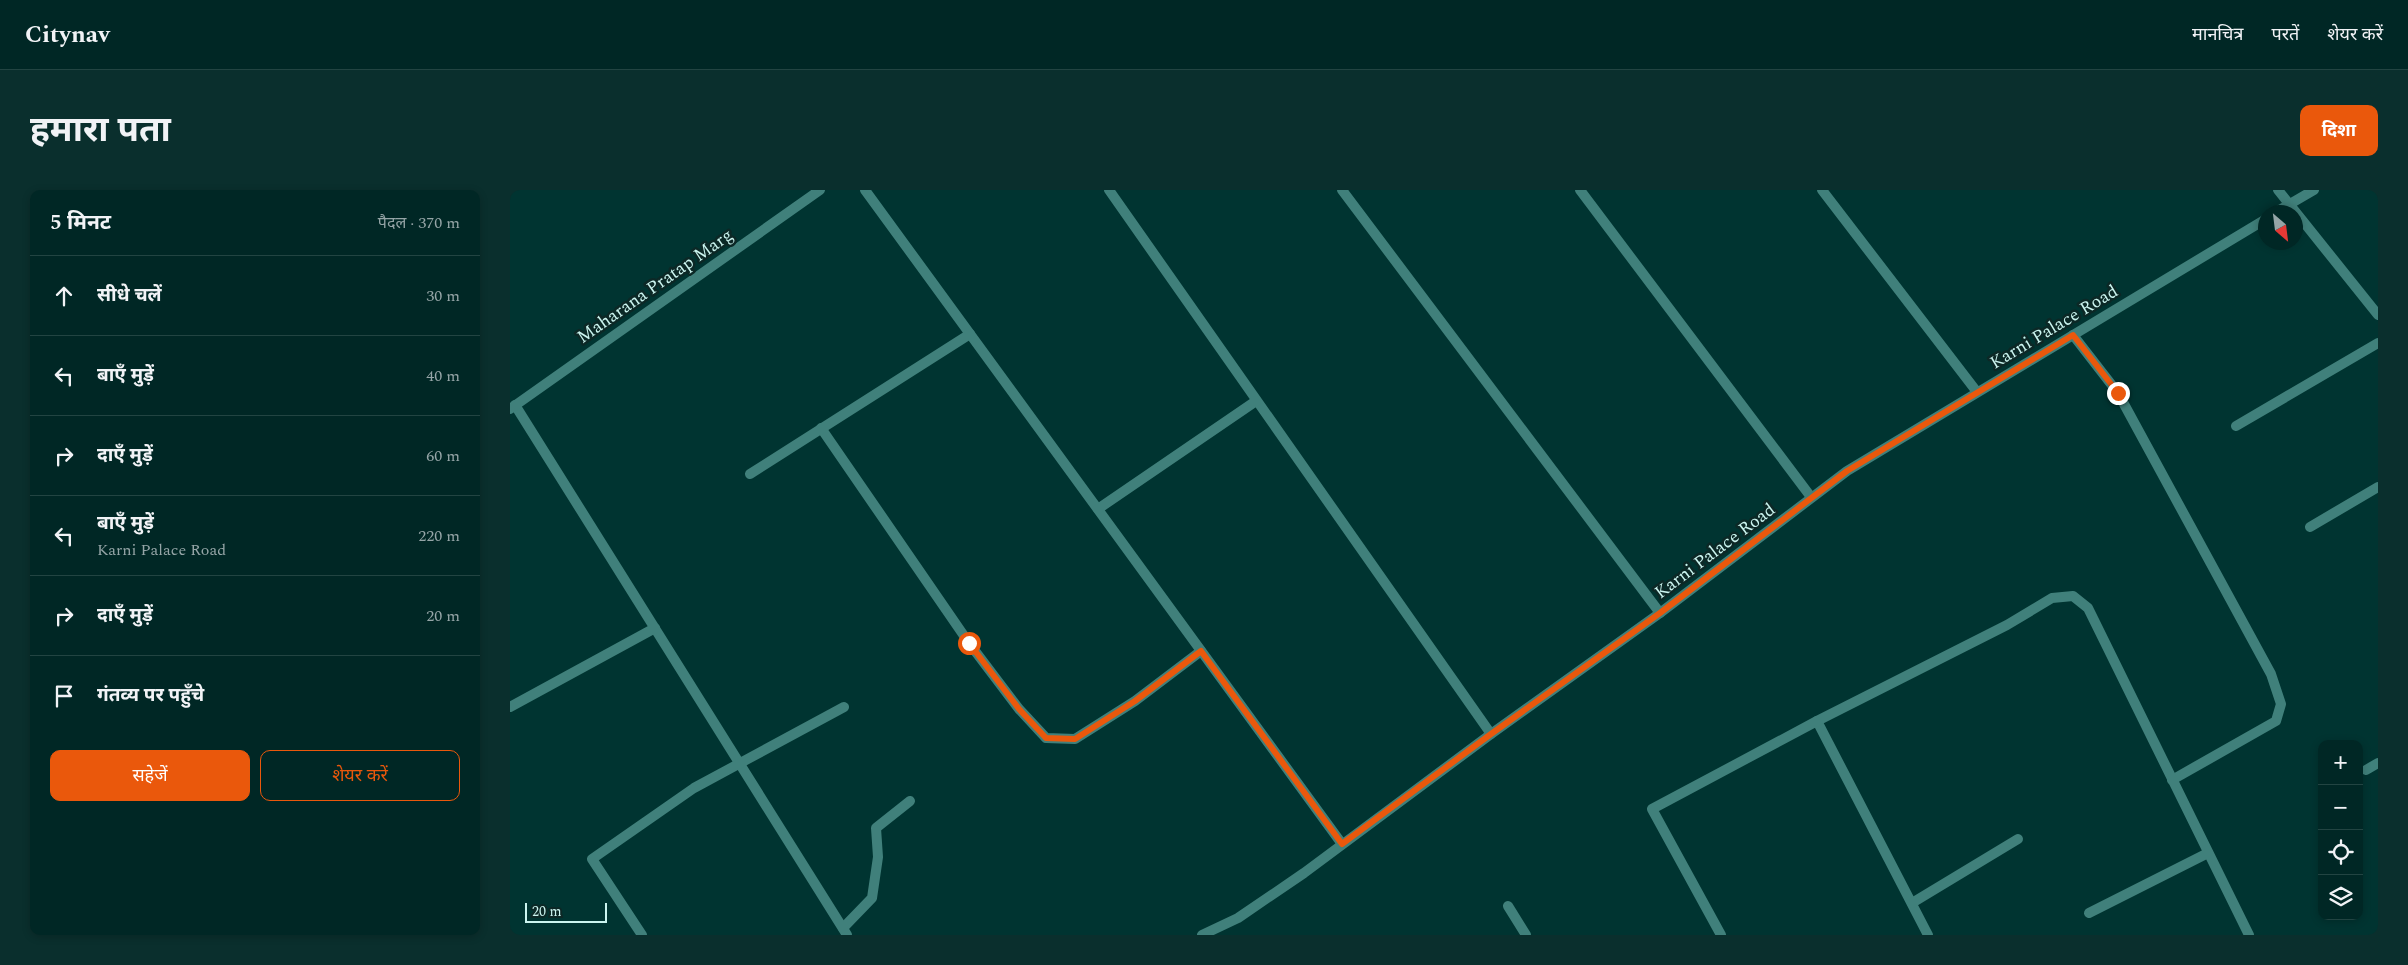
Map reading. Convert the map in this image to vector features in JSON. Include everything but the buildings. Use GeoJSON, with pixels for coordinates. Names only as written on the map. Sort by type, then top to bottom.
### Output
{"type":"FeatureCollection","features":[{"type":"Feature","properties":{"kind":"street","name":"Maharana Pratap Marg"},"geometry":{"type":"LineString","coordinates":[[513,407],[820,190]]}},
{"type":"Feature","properties":{"kind":"street"},"geometry":{"type":"LineString","coordinates":[[865,190],[1342,844]]}},
{"type":"Feature","properties":{"kind":"street"},"geometry":{"type":"LineString","coordinates":[[1109,190],[1491,734]]}},
{"type":"Feature","properties":{"kind":"street"},"geometry":{"type":"LineString","coordinates":[[1342,190],[1660,613]]}},
{"type":"Feature","properties":{"kind":"street"},"geometry":{"type":"LineString","coordinates":[[1580,190],[1811,497]]}},
{"type":"Feature","properties":{"kind":"street"},"geometry":{"type":"LineString","coordinates":[[1822,190],[1978,392]]}},
{"type":"Feature","properties":{"kind":"street"},"geometry":{"type":"LineString","coordinates":[[2278,190],[2378,315]]}},
{"type":"Feature","properties":{"kind":"street"},"geometry":{"type":"LineString","coordinates":[[2290,204],[2314,190]]}},
{"type":"Feature","properties":{"kind":"street","name":"Karni Palace Road"},"geometry":{"type":"LineString","coordinates":[[1202,935],[1238,918],[1342,844],[1660,613],[1847,471],[2258,224]]}},
{"type":"Feature","properties":{"kind":"street"},"geometry":{"type":"LineString","coordinates":[[750,474],[970,334]]}},
{"type":"Feature","properties":{"kind":"street"},"geometry":{"type":"LineString","coordinates":[[2073,335],[2118,393],[2272,674],[2281,704],[2276,721],[2172,780]]}},
{"type":"Feature","properties":{"kind":"street"},"geometry":{"type":"LineString","coordinates":[[2236,426],[2378,343]]}},
{"type":"Feature","properties":{"kind":"street"},"geometry":{"type":"LineString","coordinates":[[1098,509],[1256,401]]}},
{"type":"Feature","properties":{"kind":"street"},"geometry":{"type":"LineString","coordinates":[[513,407],[655,628],[845,931],[872,898],[878,857],[876,828],[910,801]]}},
{"type":"Feature","properties":{"kind":"street"},"geometry":{"type":"LineString","coordinates":[[821,428],[969,643],[1019,709],[1046,738],[1075,739],[1135,701],[1201,651]]}},
{"type":"Feature","properties":{"kind":"street"},"geometry":{"type":"LineString","coordinates":[[2310,526],[2378,487]]}},
{"type":"Feature","properties":{"kind":"street"},"geometry":{"type":"LineString","coordinates":[[1721,935],[1652,809],[1816,721],[2007,624],[2052,598],[2073,596],[2088,608],[2249,935]]}},
{"type":"Feature","properties":{"kind":"street"},"geometry":{"type":"LineString","coordinates":[[510,706],[655,628]]}},
{"type":"Feature","properties":{"kind":"street"},"geometry":{"type":"LineString","coordinates":[[642,935],[592,859],[694,788],[741,765],[844,708]]}},
{"type":"Feature","properties":{"kind":"street"},"geometry":{"type":"LineString","coordinates":[[1816,721],[1928,935]]}},
{"type":"Feature","properties":{"kind":"street"},"geometry":{"type":"LineString","coordinates":[[2366,770],[2378,763]]}},
{"type":"Feature","properties":{"kind":"street"},"geometry":{"type":"LineString","coordinates":[[1912,903],[2018,839]]}},
{"type":"Feature","properties":{"kind":"street"},"geometry":{"type":"LineString","coordinates":[[2089,913],[2208,853]]}},
{"type":"Feature","properties":{"kind":"street"},"geometry":{"type":"LineString","coordinates":[[1508,906],[1526,935]]}},
{"type":"Feature","properties":{"kind":"route"},"geometry":{"type":"LineString","coordinates":[[969,643],[1019,709],[1046,738],[1075,739],[1135,701],[1201,651],[1342,844],[1660,613],[1847,471],[2073,335],[2118,393]]}}]}
